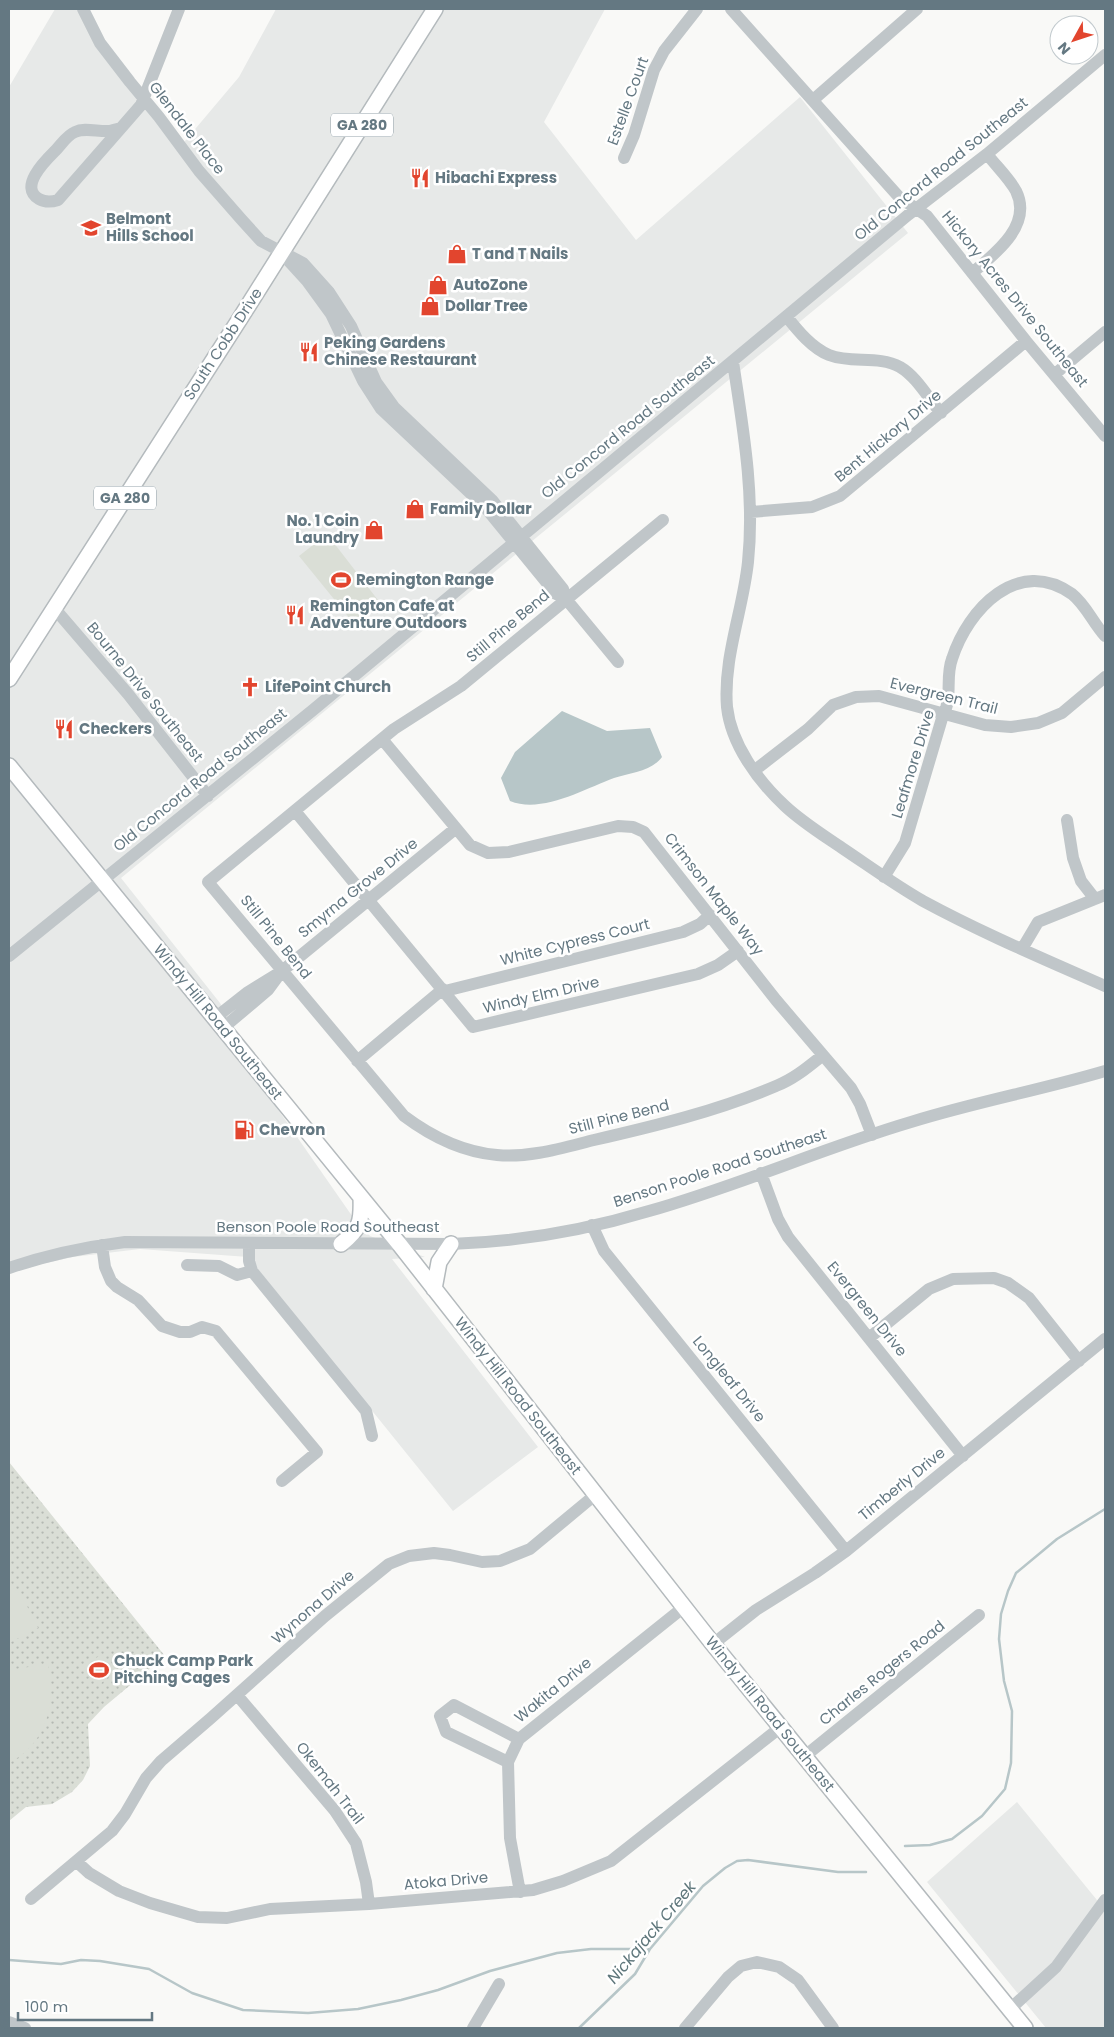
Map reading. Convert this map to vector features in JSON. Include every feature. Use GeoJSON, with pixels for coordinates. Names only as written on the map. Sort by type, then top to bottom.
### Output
{"type":"FeatureCollection","features":[{"type":"Feature","properties":{"kind":"main road","name":"South Cobb Drive"},"geometry":{"type":"LineString","coordinates":[[9,679],[435,9]]}},
{"type":"Feature","properties":{"kind":"main road","name":"Windy Hill Road Southeast"},"geometry":{"type":"LineString","coordinates":[[9,766],[400,1245],[713,1644],[1025,2028]]}},
{"type":"Feature","properties":{"kind":"main road"},"geometry":{"type":"LineString","coordinates":[[341,1244],[354,1234],[360,1225],[362,1198]]}},
{"type":"Feature","properties":{"kind":"main road"},"geometry":{"type":"LineString","coordinates":[[434,1289],[439,1262],[451,1244]]}},
{"type":"Feature","properties":{"kind":"street","name":"Glendale Place"},"geometry":{"type":"LineString","coordinates":[[83,9],[100,43],[199,170],[261,241],[281,253],[326,306],[340,329],[363,381],[381,409],[518,539],[543,572],[563,589],[566,599],[618,662]]}},
{"type":"Feature","properties":{"kind":"street"},"geometry":{"type":"LineString","coordinates":[[121,128],[109,131],[83,130],[74,132],[33,177],[32,189],[35,195],[39,199],[51,202],[58,200],[121,128],[141,105],[179,9]]}},
{"type":"Feature","properties":{"kind":"street","name":"Estelle Court"},"geometry":{"type":"LineString","coordinates":[[624,158],[637,126],[654,70],[664,51],[697,9]]}},
{"type":"Feature","properties":{"kind":"street","name":"Hickory Acres Drive Southeast"},"geometry":{"type":"LineString","coordinates":[[731,9],[899,197],[927,216],[1026,341],[1105,436]]}},
{"type":"Feature","properties":{"kind":"street"},"geometry":{"type":"LineString","coordinates":[[813,100],[917,9]]}},
{"type":"Feature","properties":{"kind":"street","name":"Old Concord Road Southeast"},"geometry":{"type":"LineString","coordinates":[[9,956],[208,796],[916,209],[987,154],[1105,55]]}},
{"type":"Feature","properties":{"kind":"street"},"geometry":{"type":"LineString","coordinates":[[972,273],[1003,245],[1017,225],[1021,215],[1020,203],[1016,192],[987,154]]}},
{"type":"Feature","properties":{"kind":"street"},"geometry":{"type":"LineString","coordinates":[[787,317],[812,343],[830,355],[892,363],[900,367],[910,374],[941,413]]}},
{"type":"Feature","properties":{"kind":"street"},"geometry":{"type":"LineString","coordinates":[[1055,374],[1105,332]]}},
{"type":"Feature","properties":{"kind":"street","name":"Bent Hickory Drive"},"geometry":{"type":"LineString","coordinates":[[751,512],[812,507],[840,496],[1026,341]]}},
{"type":"Feature","properties":{"kind":"street"},"geometry":{"type":"LineString","coordinates":[[733,362],[744,433],[751,512],[746,578],[731,653],[727,693],[729,721],[733,735],[755,770],[785,806],[884,877],[938,909],[1105,986]]}},
{"type":"Feature","properties":{"kind":"street","name":"Still Pine Bend"},"geometry":{"type":"LineString","coordinates":[[663,520],[461,686],[382,739],[208,882],[404,1116],[447,1143],[475,1152],[515,1156],[542,1152],[671,1122],[776,1086],[802,1072],[822,1054]]}},
{"type":"Feature","properties":{"kind":"street","name":"Leafmore Drive"},"geometry":{"type":"LineString","coordinates":[[884,877],[905,844],[943,715],[948,705],[948,673],[951,660],[962,636],[976,613],[985,603],[1007,588],[1019,583],[1037,582],[1062,588],[1083,605],[1105,636]]}},
{"type":"Feature","properties":{"kind":"street","name":"Bourne Drive Southeast"},"geometry":{"type":"LineString","coordinates":[[55,609],[128,694],[208,796]]}},
{"type":"Feature","properties":{"kind":"street","name":"Evergreen Trail"},"geometry":{"type":"LineString","coordinates":[[755,770],[808,729],[833,704],[856,697],[879,696],[943,715],[998,726],[1025,726],[1062,713],[1105,677]]}},
{"type":"Feature","properties":{"kind":"street","name":"Crimson Maple Way"},"geometry":{"type":"LineString","coordinates":[[382,739],[455,829],[476,848],[494,853],[509,852],[612,827],[633,827],[644,832],[776,1000],[856,1095],[872,1135]]}},
{"type":"Feature","properties":{"kind":"street","name":"Windy Elm Drive"},"geometry":{"type":"LineString","coordinates":[[295,811],[473,1027],[698,974],[718,965],[738,951]]}},
{"type":"Feature","properties":{"kind":"street"},"geometry":{"type":"LineString","coordinates":[[1022,949],[1038,922],[1100,897],[1081,881],[1073,858],[1067,820]]}},
{"type":"Feature","properties":{"kind":"street","name":"Smyrna Grove Drive"},"geometry":{"type":"LineString","coordinates":[[219,1023],[268,990],[282,971],[455,829]]}},
{"type":"Feature","properties":{"kind":"street","name":"White Cypress Court"},"geometry":{"type":"LineString","coordinates":[[444,990],[683,932],[692,929],[710,916]]}},
{"type":"Feature","properties":{"kind":"street"},"geometry":{"type":"LineString","coordinates":[[357,1061],[444,990]]}},
{"type":"Feature","properties":{"kind":"street","name":"Benson Poole Road Southeast"},"geometry":{"type":"LineString","coordinates":[[9,1268],[47,1255],[125,1242],[451,1244],[478,1243],[524,1237],[592,1225],[668,1206],[911,1122],[1105,1071]]}},
{"type":"Feature","properties":{"kind":"street","name":"Evergreen Drive"},"geometry":{"type":"LineString","coordinates":[[761,1173],[778,1220],[788,1237],[963,1456]]}},
{"type":"Feature","properties":{"kind":"street","name":"Longleaf Drive"},"geometry":{"type":"LineString","coordinates":[[592,1225],[604,1251],[846,1551]]}},
{"type":"Feature","properties":{"kind":"street"},"geometry":{"type":"LineString","coordinates":[[250,1243],[249,1261],[252,1270],[366,1411],[372,1436]]}},
{"type":"Feature","properties":{"kind":"street"},"geometry":{"type":"LineString","coordinates":[[102,1245],[105,1267],[114,1284],[138,1300],[166,1328],[186,1332],[202,1327],[216,1331],[317,1452],[282,1481]]}},
{"type":"Feature","properties":{"kind":"street"},"geometry":{"type":"LineString","coordinates":[[187,1265],[219,1266],[237,1274],[252,1270]]}},
{"type":"Feature","properties":{"kind":"street"},"geometry":{"type":"LineString","coordinates":[[869,1338],[918,1296],[935,1286],[953,1279],[994,1278],[1008,1283],[1029,1298],[1079,1360]]}},
{"type":"Feature","properties":{"kind":"street","name":"Timberly Drive"},"geometry":{"type":"LineString","coordinates":[[713,1644],[756,1610],[846,1551],[1105,1339]]}},
{"type":"Feature","properties":{"kind":"street","name":"Wynona Drive"},"geometry":{"type":"LineString","coordinates":[[31,1899],[112,1831],[125,1814],[146,1778],[161,1760],[325,1616],[389,1564],[409,1556],[434,1553],[450,1554],[482,1562],[500,1561],[530,1549],[595,1496]]}},
{"type":"Feature","properties":{"kind":"street","name":"Wakita Drive"},"geometry":{"type":"LineString","coordinates":[[520,1892],[510,1838],[508,1762],[519,1739],[684,1607]]}},
{"type":"Feature","properties":{"kind":"street","name":"Charles Rogers Road"},"geometry":{"type":"LineString","coordinates":[[805,1756],[979,1615]]}},
{"type":"Feature","properties":{"kind":"street","name":"Okemah Trail"},"geometry":{"type":"LineString","coordinates":[[237,1695],[335,1811],[356,1842],[366,1882],[369,1904]]}},
{"type":"Feature","properties":{"kind":"street"},"geometry":{"type":"LineString","coordinates":[[508,1762],[446,1732],[440,1716],[454,1705],[519,1739]]}},
{"type":"Feature","properties":{"kind":"street","name":"Atoka Drive"},"geometry":{"type":"LineString","coordinates":[[76,1862],[89,1873],[119,1891],[150,1903],[198,1917],[227,1918],[270,1909],[369,1904],[533,1890],[562,1881],[611,1861],[781,1727]]}},
{"type":"Feature","properties":{"kind":"street"},"geometry":{"type":"LineString","coordinates":[[1010,2009],[1056,1967],[1105,1900]]}},
{"type":"Feature","properties":{"kind":"street"},"geometry":{"type":"LineString","coordinates":[[685,2028],[728,1977],[741,1966],[757,1962],[779,1967],[798,1980],[833,2028]]}},
{"type":"Feature","properties":{"kind":"street"},"geometry":{"type":"LineString","coordinates":[[473,2028],[499,1984]]}},
{"type":"Feature","properties":{"kind":"street"},"geometry":{"type":"LineString","coordinates":[[9,2022],[24,2028]]}},
{"type":"Feature","properties":{"kind":"shaded area"},"geometry":{"type":"Polygon","coordinates":[[[55,9],[83,9],[180,147],[239,77],[276,9],[605,9],[544,122],[636,240],[800,97],[908,233],[121,878],[220,1003],[279,1111],[350,1213],[370,1236],[425,1257],[392,1259],[538,1447],[453,1511],[248,1257],[140,1249],[73,1257],[9,1271],[9,87],[55,9]]]}},
{"type":"Feature","properties":{"kind":"shaded area","name":"Remington Range"},"geometry":{"type":"Polygon","coordinates":[[[327,534],[381,604],[355,625],[299,556],[327,534]]]}},
{"type":"Feature","properties":{"kind":"shaded area"},"geometry":{"type":"Polygon","coordinates":[[[562,711],[607,731],[650,728],[662,757],[658,762],[647,768],[614,778],[563,799],[536,804],[522,804],[510,801],[501,778],[515,752],[562,711]]]}},
{"type":"Feature","properties":{"kind":"shaded area"},"geometry":{"type":"Polygon","coordinates":[[[9,1462],[165,1656],[104,1707],[88,1724],[90,1766],[83,1780],[72,1792],[52,1804],[26,1807],[9,1821],[9,1462]]]}},
{"type":"Feature","properties":{"kind":"shaded area"},"geometry":{"type":"Polygon","coordinates":[[[9,1583],[23,1598],[38,1628],[9,1643],[9,1583]]]}},
{"type":"Feature","properties":{"kind":"shaded area","name":"Chuck Camp Park Pitching Cages"},"geometry":{"type":"Polygon","coordinates":[[[100,1655],[114,1672],[99,1685],[84,1668],[100,1655]]]}},
{"type":"Feature","properties":{"kind":"shaded area"},"geometry":{"type":"Polygon","coordinates":[[[48,1664],[51,1693],[46,1721],[32,1745],[22,1755],[9,1763],[9,1670],[48,1664]]]}},
{"type":"Feature","properties":{"kind":"shaded area"},"geometry":{"type":"Polygon","coordinates":[[[1017,1802],[1101,1905],[1105,1903],[1105,2028],[1046,2028],[927,1882],[1017,1802]]]}},
{"type":"Feature","properties":{"kind":"waterway","name":"Nickajack Creek"},"geometry":{"type":"LineString","coordinates":[[905,1846],[930,1845],[952,1839],[982,1816],[1005,1789],[1011,1763],[1012,1711],[1004,1681],[999,1639],[1001,1614],[1008,1591],[1016,1573],[1057,1539],[1105,1509]]}},
{"type":"Feature","properties":{"kind":"waterway","name":"Nickajack Creek"},"geometry":{"type":"LineString","coordinates":[[579,2028],[635,1974],[650,1949],[703,1886],[737,1861],[748,1860],[838,1872],[866,1872]]}},
{"type":"Feature","properties":{"kind":"waterway"},"geometry":{"type":"LineString","coordinates":[[9,1960],[61,1964],[81,1960],[100,1961],[149,1969],[192,1993],[243,2010],[308,2013],[358,2009],[401,2000],[438,1990],[490,1971],[557,1953],[591,1949],[650,1949]]}},
{"type":"Feature","properties":{"kind":"place","name":"Hibachi Express"},"geometry":{"type":"Point","coordinates":[420,178]}},
{"type":"Feature","properties":{"kind":"place","name":"Belmont Hills School"},"geometry":{"type":"Point","coordinates":[91,228]}},
{"type":"Feature","properties":{"kind":"place","name":"T and T Nails"},"geometry":{"type":"Point","coordinates":[457,254]}},
{"type":"Feature","properties":{"kind":"place","name":"AutoZone"},"geometry":{"type":"Point","coordinates":[438,285]}},
{"type":"Feature","properties":{"kind":"place","name":"Dollar Tree"},"geometry":{"type":"Point","coordinates":[430,306]}},
{"type":"Feature","properties":{"kind":"place","name":"Peking Gardens Chinese Restaurant"},"geometry":{"type":"Point","coordinates":[309,352]}},
{"type":"Feature","properties":{"kind":"place","name":"Family Dollar"},"geometry":{"type":"Point","coordinates":[415,509]}},
{"type":"Feature","properties":{"kind":"place","name":"No. 1 Coin Laundry"},"geometry":{"type":"Point","coordinates":[374,530]}},
{"type":"Feature","properties":{"kind":"place","name":"Remington Range"},"geometry":{"type":"Point","coordinates":[341,580]}},
{"type":"Feature","properties":{"kind":"place","name":"Remington Cafe at Adventure Outdoors"},"geometry":{"type":"Point","coordinates":[295,615]}},
{"type":"Feature","properties":{"kind":"place","name":"LifePoint Church"},"geometry":{"type":"Point","coordinates":[250,687]}},
{"type":"Feature","properties":{"kind":"place","name":"Checkers"},"geometry":{"type":"Point","coordinates":[64,729]}},
{"type":"Feature","properties":{"kind":"place","name":"Chevron"},"geometry":{"type":"Point","coordinates":[244,1130]}},
{"type":"Feature","properties":{"kind":"place","name":"Chuck Camp Park Pitching Cages"},"geometry":{"type":"Point","coordinates":[99,1670]}}]}
